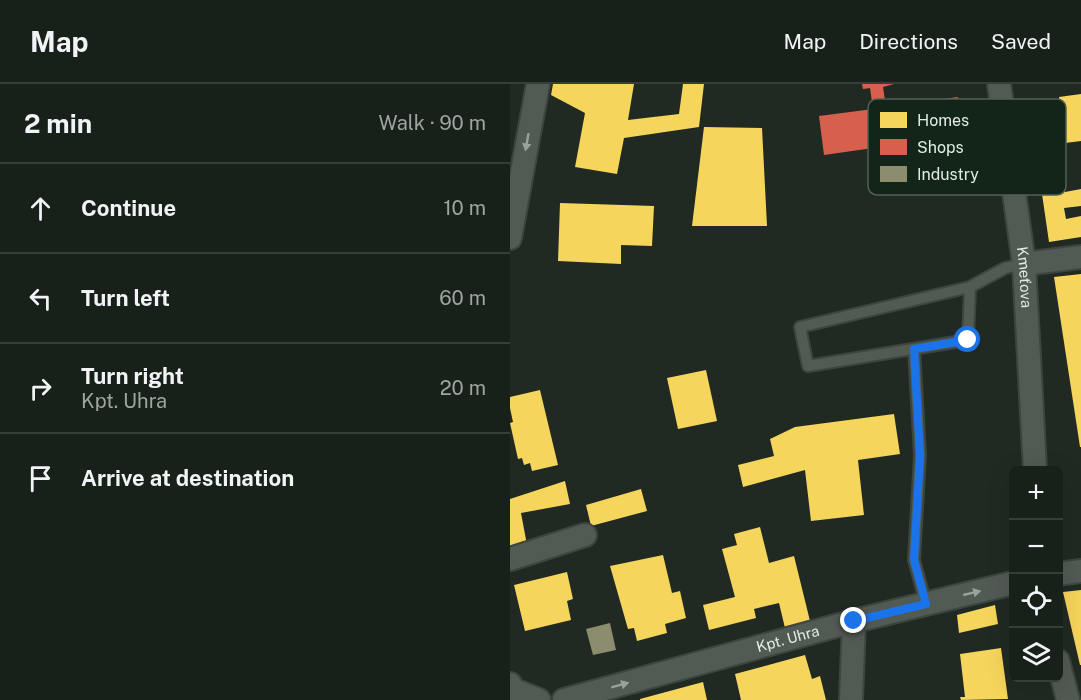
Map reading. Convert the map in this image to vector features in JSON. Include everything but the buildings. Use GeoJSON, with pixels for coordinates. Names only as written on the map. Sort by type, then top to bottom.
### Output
{"type":"FeatureCollection","features":[{"type":"Feature","properties":{"kind":"street"},"geometry":{"type":"LineString","coordinates":[[510,238],[538,84]]}},
{"type":"Feature","properties":{"kind":"street","name":"Kmeťova"},"geometry":{"type":"LineString","coordinates":[[999,84],[1001,99]]}},
{"type":"Feature","properties":{"kind":"street","name":"Kmeťova"},"geometry":{"type":"LineString","coordinates":[[1014,195],[1024,264],[1035,466]]}},
{"type":"Feature","properties":{"kind":"street"},"geometry":{"type":"LineString","coordinates":[[1024,264],[1081,257]]}},
{"type":"Feature","properties":{"kind":"street"},"geometry":{"type":"LineString","coordinates":[[510,559],[585,535]]}},
{"type":"Feature","properties":{"kind":"street"},"geometry":{"type":"LineString","coordinates":[[1063,573],[1081,571]]}},
{"type":"Feature","properties":{"kind":"street","name":"Kpt. Uhra"},"geometry":{"type":"LineString","coordinates":[[564,700],[854,621],[1009,584]]}},
{"type":"Feature","properties":{"kind":"street"},"geometry":{"type":"LineString","coordinates":[[850,700],[854,621]]}},
{"type":"Feature","properties":{"kind":"street"},"geometry":{"type":"LineString","coordinates":[[1063,678],[1068,700]]}},
{"type":"Feature","properties":{"kind":"street"},"geometry":{"type":"LineString","coordinates":[[510,684],[514,690],[539,700]]}},
{"type":"Feature","properties":{"kind":"lane"},"geometry":{"type":"LineString","coordinates":[[970,287],[968,340],[808,366],[800,327],[970,287],[1005,268],[1024,264]]}},
{"type":"Feature","properties":{"kind":"lane"},"geometry":{"type":"LineString","coordinates":[[914,349],[920,455],[914,560],[926,604]]}},
{"type":"Feature","properties":{"kind":"route"},"geometry":{"type":"LineString","coordinates":[[854,621],[926,604],[914,560],[920,455],[914,349],[968,340]]}}]}
